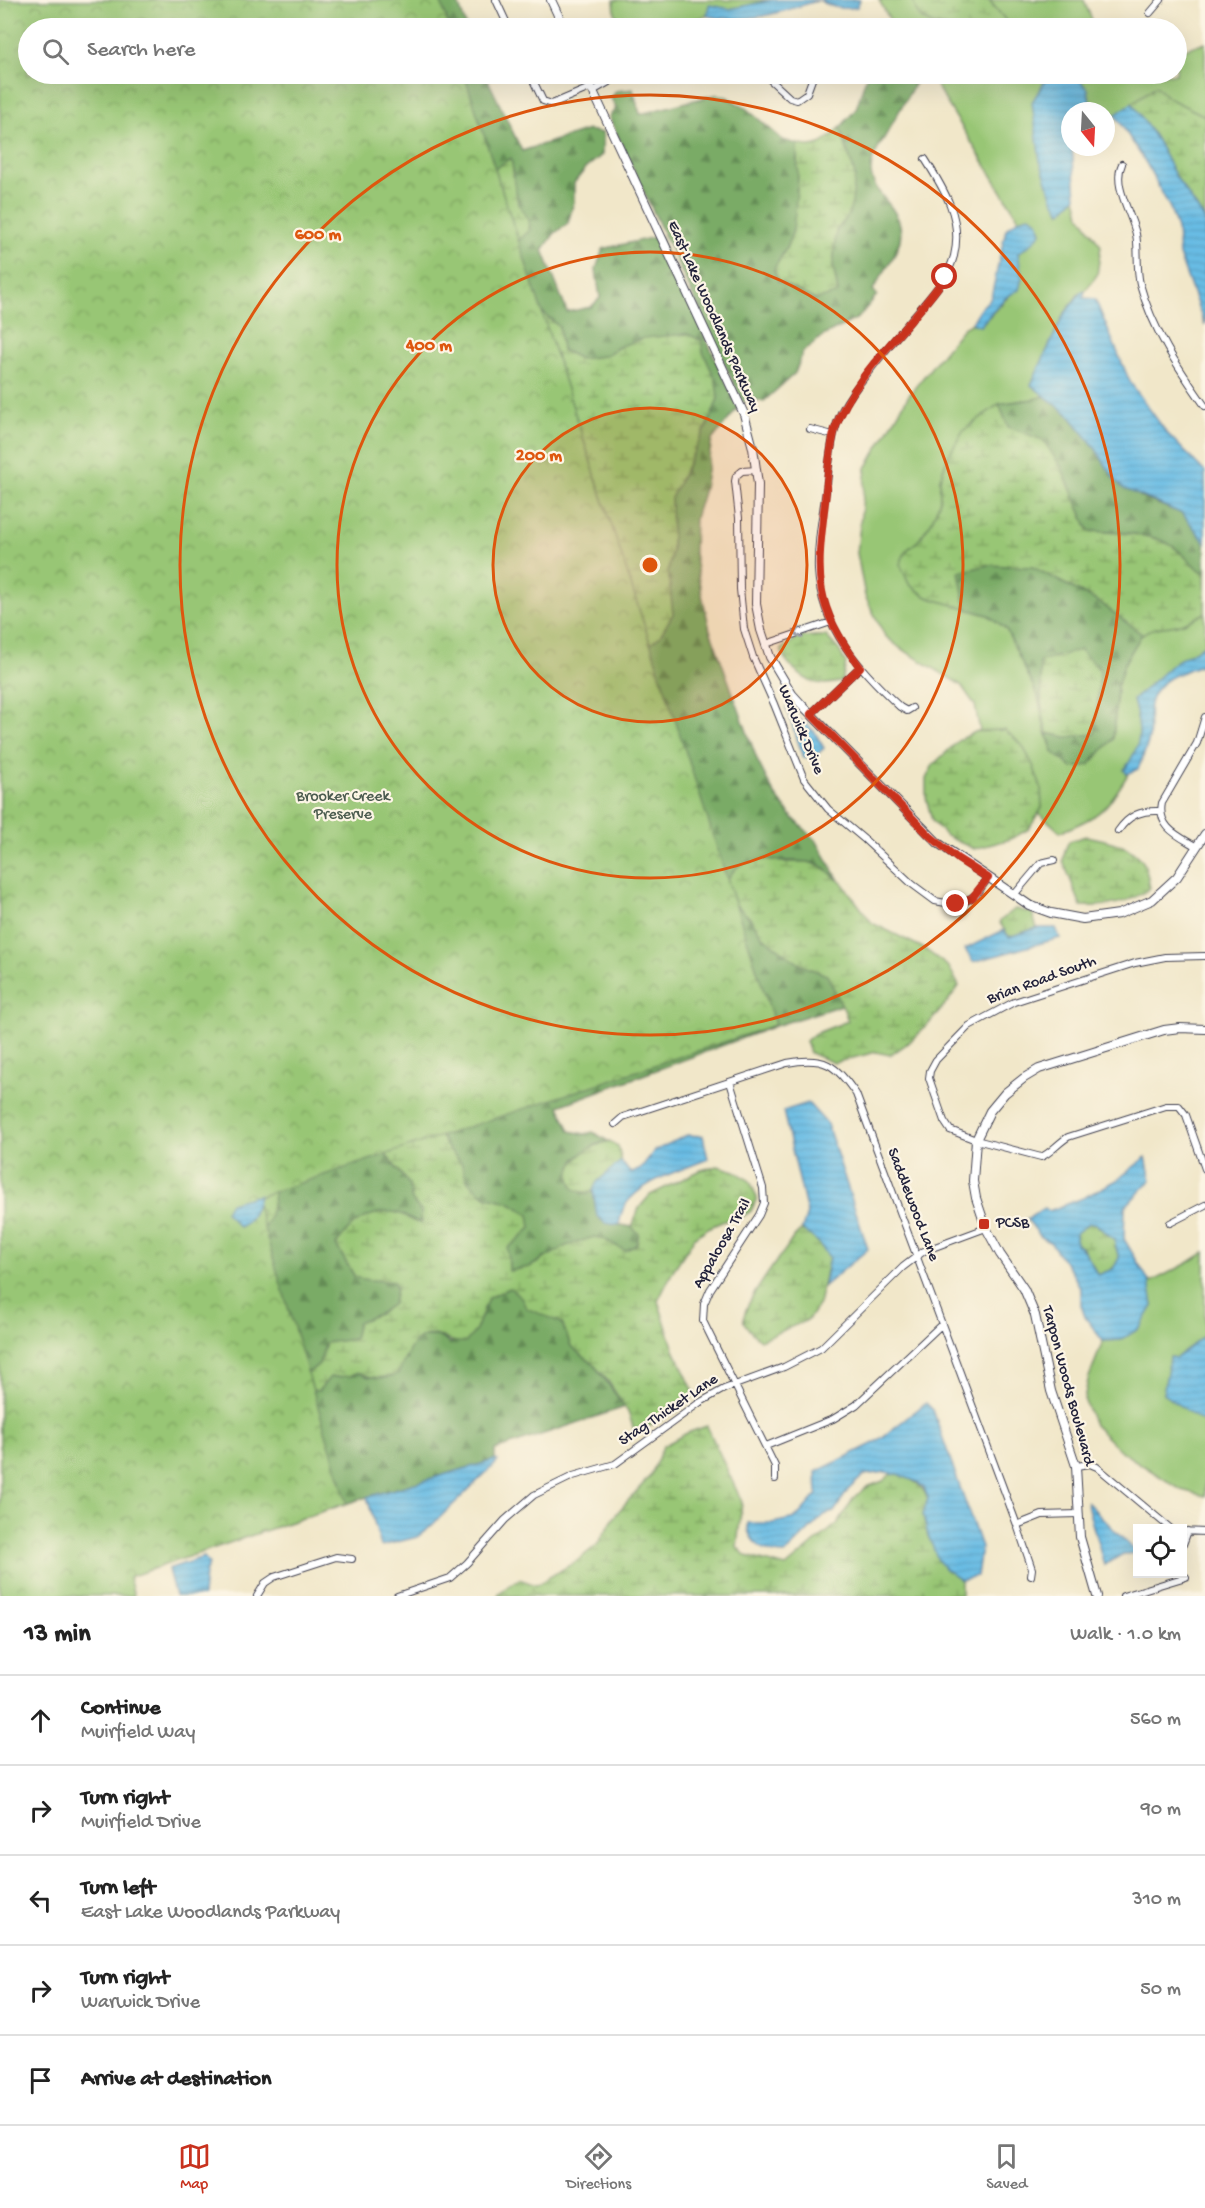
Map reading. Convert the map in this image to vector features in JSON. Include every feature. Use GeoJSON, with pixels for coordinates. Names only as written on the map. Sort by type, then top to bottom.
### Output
{"type":"FeatureCollection","features":[{"type":"Feature","properties":{"kind":"street"},"geometry":{"type":"LineString","coordinates":[[496,0],[504,18]]}},
{"type":"Feature","properties":{"kind":"street"},"geometry":{"type":"LineString","coordinates":[[550,0],[559,18]]}},
{"type":"Feature","properties":{"kind":"street"},"geometry":{"type":"LineString","coordinates":[[1150,13],[1161,0]]}},
{"type":"Feature","properties":{"kind":"street"},"geometry":{"type":"LineString","coordinates":[[535,84],[543,101],[547,104],[552,104],[596,84]]}},
{"type":"Feature","properties":{"kind":"street","name":"East Lake Woodlands Parkway"},"geometry":{"type":"LineString","coordinates":[[590,84],[740,404],[757,470],[759,512],[756,604],[766,644],[774,664],[792,694],[930,836],[958,859],[1043,911],[1071,918],[1094,918],[1119,914],[1141,906],[1163,891],[1177,877],[1200,845],[1205,834]]}},
{"type":"Feature","properties":{"kind":"street"},"geometry":{"type":"LineString","coordinates":[[774,84],[789,98],[797,100],[807,93],[810,84]]}},
{"type":"Feature","properties":{"kind":"street"},"geometry":{"type":"LineString","coordinates":[[912,708],[907,711],[900,707],[860,667],[831,622],[823,600],[818,570],[833,435],[847,401],[939,285],[951,264],[956,235],[952,208],[946,193],[925,159]]}},
{"type":"Feature","properties":{"kind":"street"},"geometry":{"type":"LineString","coordinates":[[1122,164],[1118,179],[1136,234],[1142,290],[1168,350],[1182,375],[1205,406]]}},
{"type":"Feature","properties":{"kind":"street"},"geometry":{"type":"LineString","coordinates":[[810,429],[833,435]]}},
{"type":"Feature","properties":{"kind":"street","name":"Warwick Drive"},"geometry":{"type":"LineString","coordinates":[[757,470],[742,471],[735,481],[739,518],[743,621],[750,650],[804,779],[828,809],[934,901],[951,904],[966,901],[976,895],[988,878]]}},
{"type":"Feature","properties":{"kind":"street"},"geometry":{"type":"LineString","coordinates":[[766,644],[831,622]]}},
{"type":"Feature","properties":{"kind":"street"},"geometry":{"type":"LineString","coordinates":[[811,714],[860,667]]}},
{"type":"Feature","properties":{"kind":"street"},"geometry":{"type":"LineString","coordinates":[[1200,845],[1170,831],[1165,825],[1161,811],[1162,803],[1197,743],[1205,717]]}},
{"type":"Feature","properties":{"kind":"street"},"geometry":{"type":"LineString","coordinates":[[1118,831],[1136,814],[1161,811]]}},
{"type":"Feature","properties":{"kind":"street"},"geometry":{"type":"LineString","coordinates":[[1014,894],[1041,863],[1054,860]]}},
{"type":"Feature","properties":{"kind":"street","name":"Brian Road South"},"geometry":{"type":"LineString","coordinates":[[1205,956],[1165,957],[1135,963],[1014,1002],[969,1026],[936,1060],[928,1078],[944,1121],[950,1130],[976,1140],[1041,1157],[1047,1155],[1068,1137],[1166,1106],[1179,1106],[1186,1115],[1205,1169]]}},
{"type":"Feature","properties":{"kind":"street","name":"Tarpon Woods Boulevard"},"geometry":{"type":"LineString","coordinates":[[1097,1596],[1084,1557],[1078,1514],[1076,1466],[1051,1391],[1035,1315],[1024,1289],[1000,1254],[986,1228],[976,1198],[973,1181],[976,1140],[990,1111],[1005,1093],[1039,1069],[1164,1030],[1205,1029]]}},
{"type":"Feature","properties":{"kind":"street","name":"Saddlewood Lane"},"geometry":{"type":"LineString","coordinates":[[615,1124],[623,1117],[787,1063],[806,1059],[824,1063],[840,1072],[856,1094],[1017,1525],[1032,1569],[1030,1576]]}},
{"type":"Feature","properties":{"kind":"street","name":"Appaloosa Trail"},"geometry":{"type":"LineString","coordinates":[[730,1082],[760,1178],[764,1203],[754,1223],[710,1290],[704,1304],[703,1321],[776,1466],[775,1479]]}},
{"type":"Feature","properties":{"kind":"street"},"geometry":{"type":"LineString","coordinates":[[1170,1223],[1205,1205]]}},
{"type":"Feature","properties":{"kind":"street","name":"Stag Thicket Lane"},"geometry":{"type":"LineString","coordinates":[[397,1596],[450,1578],[467,1563],[505,1520],[534,1496],[573,1476],[615,1464],[699,1404],[724,1389],[784,1367],[821,1348],[903,1267],[924,1251],[986,1228]]}},
{"type":"Feature","properties":{"kind":"street"},"geometry":{"type":"LineString","coordinates":[[766,1446],[833,1419],[856,1406],[942,1324]]}},
{"type":"Feature","properties":{"kind":"street"},"geometry":{"type":"LineString","coordinates":[[1076,1466],[1090,1464],[1097,1467],[1165,1524]]}},
{"type":"Feature","properties":{"kind":"street"},"geometry":{"type":"LineString","coordinates":[[1017,1525],[1050,1514],[1078,1514]]}},
{"type":"Feature","properties":{"kind":"street"},"geometry":{"type":"LineString","coordinates":[[1187,1531],[1205,1532]]}},
{"type":"Feature","properties":{"kind":"street"},"geometry":{"type":"LineString","coordinates":[[257,1596],[264,1583],[274,1577],[336,1557],[351,1558]]}},
{"type":"Feature","properties":{"kind":"street"},"geometry":{"type":"LineString","coordinates":[[1123,1596],[1180,1578]]}},
{"type":"Feature","properties":{"kind":"green space","name":"Brooker Creek Preserve"},"geometry":{"type":"Polygon","coordinates":[[[0,0],[440,0],[446,18],[18,18],[18,84],[467,84],[775,1025],[255,1198],[347,1503],[129,1577],[134,1596],[0,1596],[0,0]]]}},
{"type":"Feature","properties":{"kind":"green space"},"geometry":{"type":"Polygon","coordinates":[[[431,0],[457,0],[463,18],[424,18],[431,0]]]}},
{"type":"Feature","properties":{"kind":"green space"},"geometry":{"type":"Polygon","coordinates":[[[614,0],[772,0],[730,9],[709,6],[707,16],[700,18],[619,18],[615,14],[614,0]]]}},
{"type":"Feature","properties":{"kind":"green space"},"geometry":{"type":"Polygon","coordinates":[[[879,0],[913,0],[918,13],[923,18],[889,18],[879,0]]]}},
{"type":"Feature","properties":{"kind":"green space"},"geometry":{"type":"Polygon","coordinates":[[[913,0],[989,0],[1004,18],[922,18],[913,0]]]}},
{"type":"Feature","properties":{"kind":"green space"},"geometry":{"type":"Polygon","coordinates":[[[989,0],[1084,0],[1091,18],[1004,18],[989,0]]]}},
{"type":"Feature","properties":{"kind":"green space"},"geometry":{"type":"Polygon","coordinates":[[[1205,42],[1205,116],[1168,98],[1156,87],[1115,115],[1115,102],[1090,102],[1088,89],[1083,84],[1187,84],[1187,48],[1205,42]]]}},
{"type":"Feature","properties":{"kind":"green space"},"geometry":{"type":"Polygon","coordinates":[[[397,84],[490,84],[522,151],[588,130],[603,133],[602,155],[586,168],[574,183],[574,202],[568,223],[554,234],[543,250],[567,312],[591,307],[600,298],[596,269],[603,249],[659,236],[738,408],[712,440],[704,489],[695,518],[694,553],[700,586],[710,630],[758,762],[775,795],[793,818],[816,840],[839,880],[817,864],[768,859],[731,900],[750,918],[763,937],[801,965],[827,975],[842,1005],[778,1025],[559,1106],[570,1131],[585,1134],[593,1132],[608,1141],[597,1144],[575,1159],[582,1192],[593,1192],[600,1219],[603,1222],[632,1227],[639,1234],[636,1245],[625,1251],[604,1239],[544,1258],[530,1267],[509,1271],[508,1248],[531,1228],[509,1202],[487,1197],[467,1180],[461,1162],[448,1149],[439,1133],[328,772],[673,614],[668,571],[672,550],[671,498],[712,416],[718,398],[716,381],[703,352],[701,340],[687,334],[621,346],[604,356],[580,359],[562,350],[559,327],[494,267],[529,220],[518,204],[511,159],[489,172],[397,84]]]}},
{"type":"Feature","properties":{"kind":"green space"},"geometry":{"type":"Polygon","coordinates":[[[864,84],[914,84],[873,158],[871,167],[877,189],[898,220],[901,229],[898,247],[873,290],[877,295],[858,318],[823,336],[803,352],[795,373],[763,402],[749,397],[743,403],[609,117],[616,108],[611,98],[616,91],[633,89],[640,114],[718,94],[747,109],[783,140],[797,144],[797,198],[793,230],[788,245],[774,269],[778,281],[816,300],[838,292],[833,266],[836,231],[848,216],[855,175],[840,128],[856,109],[864,84]]]}},
{"type":"Feature","properties":{"kind":"green space"},"geometry":{"type":"Polygon","coordinates":[[[935,84],[1045,84],[1060,212],[1076,197],[1080,215],[1101,246],[1097,275],[1085,291],[1080,292],[1063,316],[1031,385],[1045,396],[1031,401],[999,404],[963,431],[948,457],[940,479],[940,500],[932,521],[919,540],[906,551],[909,584],[927,597],[988,615],[1006,629],[1038,696],[1053,752],[1089,765],[1113,739],[1117,687],[1124,664],[1140,636],[1160,626],[1176,625],[1205,613],[1205,645],[1175,662],[1133,700],[1139,737],[1135,752],[1124,770],[1128,774],[1121,786],[1101,811],[1084,822],[1060,832],[1039,813],[1042,807],[1005,730],[980,731],[975,705],[961,685],[900,648],[885,636],[865,596],[857,553],[866,468],[909,395],[963,328],[972,323],[980,326],[1013,292],[1018,253],[1031,244],[1041,232],[1037,221],[1029,216],[1019,219],[935,84]]]}},
{"type":"Feature","properties":{"kind":"green space"},"geometry":{"type":"Polygon","coordinates":[[[1156,86],[1168,98],[1205,116],[1205,220],[1176,177],[1156,139],[1132,103],[1156,86]]]}},
{"type":"Feature","properties":{"kind":"green space"},"geometry":{"type":"Polygon","coordinates":[[[840,128],[855,175],[852,203],[848,216],[836,231],[833,266],[838,293],[816,300],[778,281],[774,269],[793,231],[798,180],[797,144],[811,146],[821,144],[840,128]]]}},
{"type":"Feature","properties":{"kind":"green space"},"geometry":{"type":"Polygon","coordinates":[[[511,158],[518,204],[529,220],[530,230],[518,241],[528,300],[559,327],[562,350],[580,359],[604,356],[621,346],[644,338],[687,334],[701,340],[703,352],[716,381],[718,398],[712,415],[671,498],[672,550],[668,571],[673,614],[660,636],[642,651],[439,1133],[448,1149],[461,1162],[467,1180],[477,1190],[487,1197],[509,1202],[529,1214],[531,1228],[508,1248],[509,1271],[530,1267],[566,1246],[594,1237],[604,1239],[625,1251],[636,1245],[639,1234],[632,1227],[639,1208],[650,1195],[701,1170],[718,1166],[735,1171],[750,1181],[757,1198],[751,1211],[740,1218],[710,1227],[695,1237],[674,1269],[658,1301],[674,1350],[695,1394],[678,1411],[635,1433],[628,1412],[608,1381],[595,1366],[571,1346],[562,1323],[526,1308],[521,1297],[510,1288],[488,1298],[476,1330],[466,1342],[454,1342],[438,1336],[422,1336],[408,1352],[398,1374],[378,1378],[358,1372],[350,1376],[330,1377],[318,1391],[308,1389],[307,1374],[319,1364],[326,1343],[354,1339],[358,1322],[379,1314],[393,1304],[396,1289],[394,1282],[355,1277],[336,1245],[351,1227],[368,1216],[395,1212],[422,1223],[421,1211],[412,1200],[409,1184],[387,1156],[386,1143],[275,1190],[270,1215],[261,1235],[0,508],[511,158]]]}},
{"type":"Feature","properties":{"kind":"green space"},"geometry":{"type":"Polygon","coordinates":[[[1045,396],[1069,415],[1094,446],[1115,480],[1145,499],[1183,514],[1205,542],[1205,573],[1164,541],[1132,534],[1089,531],[1060,465],[1008,427],[999,404],[1045,396]]]}},
{"type":"Feature","properties":{"kind":"green space"},"geometry":{"type":"Polygon","coordinates":[[[999,404],[1008,427],[1043,440],[1060,465],[1089,531],[1132,534],[1163,541],[1177,549],[1205,573],[1205,613],[1183,623],[1154,628],[1142,634],[1099,602],[1033,567],[988,565],[959,572],[966,609],[927,597],[909,584],[900,564],[906,551],[919,540],[932,521],[940,500],[940,479],[948,457],[963,431],[999,404]]]}},
{"type":"Feature","properties":{"kind":"green space"},"geometry":{"type":"Polygon","coordinates":[[[988,565],[1033,567],[1099,602],[1142,634],[1124,664],[1117,687],[1113,739],[1089,765],[1072,768],[1053,752],[1047,733],[1067,737],[1040,661],[1042,713],[1038,696],[1006,629],[988,615],[966,609],[958,572],[988,565]]]}},
{"type":"Feature","properties":{"kind":"green space"},"geometry":{"type":"Polygon","coordinates":[[[826,636],[839,650],[846,663],[842,681],[822,684],[810,681],[799,674],[784,658],[781,649],[799,637],[826,636]]]}},
{"type":"Feature","properties":{"kind":"green space"},"geometry":{"type":"Polygon","coordinates":[[[1080,650],[1100,670],[1095,734],[1067,737],[1047,733],[1042,713],[1040,661],[1080,650]]]}},
{"type":"Feature","properties":{"kind":"green space"},"geometry":{"type":"Polygon","coordinates":[[[1005,730],[1022,745],[1033,765],[1041,788],[1042,808],[1029,829],[1011,839],[974,849],[946,836],[932,821],[926,797],[926,779],[933,765],[959,740],[977,731],[1005,730]]]}},
{"type":"Feature","properties":{"kind":"green space"},"geometry":{"type":"Polygon","coordinates":[[[1086,836],[1131,850],[1145,866],[1150,888],[1126,901],[1099,906],[1081,906],[1063,861],[1069,841],[1086,836]]]}},
{"type":"Feature","properties":{"kind":"green space"},"geometry":{"type":"Polygon","coordinates":[[[768,859],[781,862],[808,862],[823,867],[843,884],[872,923],[923,948],[949,967],[959,986],[928,1025],[900,1049],[890,1055],[876,1052],[834,1063],[810,1053],[806,1041],[814,1034],[848,1021],[827,975],[801,965],[763,937],[750,918],[731,900],[723,887],[736,868],[751,861],[768,859]]]}},
{"type":"Feature","properties":{"kind":"green space"},"geometry":{"type":"Polygon","coordinates":[[[1015,909],[1032,913],[1037,928],[1009,937],[1000,921],[1015,909]]]}},
{"type":"Feature","properties":{"kind":"green space"},"geometry":{"type":"Polygon","coordinates":[[[388,1035],[387,1156],[409,1184],[412,1200],[421,1211],[423,1223],[397,1213],[377,1213],[362,1220],[336,1245],[355,1277],[394,1282],[396,1289],[393,1304],[379,1314],[358,1322],[354,1340],[326,1343],[319,1364],[307,1374],[318,1391],[330,1377],[350,1376],[358,1372],[369,1377],[386,1378],[405,1360],[411,1345],[420,1336],[437,1336],[451,1343],[476,1330],[488,1298],[510,1288],[562,1323],[571,1346],[595,1366],[625,1407],[495,1450],[495,1460],[367,1497],[132,1573],[274,1094],[246,1273],[275,1190],[388,1035]]]}},
{"type":"Feature","properties":{"kind":"green space"},"geometry":{"type":"Polygon","coordinates":[[[610,1141],[618,1147],[622,1162],[609,1172],[593,1192],[574,1189],[570,1180],[570,1171],[578,1157],[593,1147],[610,1141]]]}},
{"type":"Feature","properties":{"kind":"green space"},"geometry":{"type":"Polygon","coordinates":[[[1089,1223],[1094,1223],[1114,1240],[1119,1258],[1113,1269],[1098,1275],[1083,1248],[1076,1245],[1076,1233],[1089,1223]]]}},
{"type":"Feature","properties":{"kind":"green space"},"geometry":{"type":"Polygon","coordinates":[[[803,1229],[818,1242],[829,1257],[819,1304],[808,1320],[760,1340],[744,1322],[747,1308],[779,1257],[803,1229]]]}},
{"type":"Feature","properties":{"kind":"green space"},"geometry":{"type":"Polygon","coordinates":[[[1205,1252],[1205,1335],[1176,1358],[1170,1357],[1163,1394],[1205,1421],[1205,1496],[1181,1490],[1122,1452],[1094,1425],[1084,1399],[1088,1380],[1103,1341],[1121,1340],[1153,1306],[1149,1283],[1205,1252]]]}},
{"type":"Feature","properties":{"kind":"green space"},"geometry":{"type":"Polygon","coordinates":[[[707,1426],[742,1502],[737,1547],[746,1556],[786,1567],[838,1523],[853,1499],[867,1487],[883,1481],[892,1473],[898,1474],[918,1484],[928,1498],[923,1515],[928,1536],[945,1569],[961,1580],[961,1596],[498,1596],[519,1579],[536,1585],[577,1561],[597,1545],[617,1513],[651,1475],[663,1446],[687,1433],[707,1426]]]}},
{"type":"Feature","properties":{"kind":"water"},"geometry":{"type":"Polygon","coordinates":[[[772,0],[819,0],[777,13],[750,18],[707,16],[709,5],[730,9],[772,0]]]}},
{"type":"Feature","properties":{"kind":"water"},"geometry":{"type":"Polygon","coordinates":[[[819,0],[860,0],[857,7],[842,8],[833,7],[819,0]]]}},
{"type":"Feature","properties":{"kind":"water"},"geometry":{"type":"Polygon","coordinates":[[[1043,84],[1083,84],[1088,89],[1090,102],[1061,102],[1061,156],[1073,156],[1076,197],[1061,212],[1053,199],[1040,161],[1032,102],[1043,84]]]}},
{"type":"Feature","properties":{"kind":"water"},"geometry":{"type":"Polygon","coordinates":[[[1132,103],[1156,139],[1176,177],[1205,220],[1205,326],[1179,255],[1177,229],[1170,208],[1146,163],[1115,115],[1132,103]]]}},
{"type":"Feature","properties":{"kind":"water"},"geometry":{"type":"Polygon","coordinates":[[[1029,216],[1038,221],[1041,233],[1018,253],[1022,278],[1019,290],[1003,301],[980,326],[972,323],[980,309],[991,298],[1006,229],[1019,219],[1029,216]]]}},
{"type":"Feature","properties":{"kind":"water"},"geometry":{"type":"Polygon","coordinates":[[[1085,291],[1083,298],[1095,299],[1130,382],[1166,432],[1205,472],[1205,542],[1183,514],[1123,488],[1069,415],[1031,385],[1063,316],[1081,292],[1085,291]]]}},
{"type":"Feature","properties":{"kind":"water"},"geometry":{"type":"Polygon","coordinates":[[[1205,645],[1205,664],[1172,677],[1164,682],[1153,695],[1149,708],[1150,734],[1147,746],[1138,769],[1127,774],[1124,770],[1135,752],[1139,736],[1133,700],[1175,662],[1205,645]]]}},
{"type":"Feature","properties":{"kind":"water"},"geometry":{"type":"Polygon","coordinates":[[[786,708],[814,731],[824,748],[816,755],[804,758],[786,708]]]}},
{"type":"Feature","properties":{"kind":"water"},"geometry":{"type":"Polygon","coordinates":[[[1037,928],[1056,928],[1060,938],[973,962],[965,949],[1004,930],[1009,937],[1037,928]]]}},
{"type":"Feature","properties":{"kind":"water"},"geometry":{"type":"Polygon","coordinates":[[[808,1103],[827,1124],[868,1249],[824,1286],[829,1257],[818,1242],[802,1229],[807,1213],[783,1111],[808,1103]]]}},
{"type":"Feature","properties":{"kind":"water"},"geometry":{"type":"Polygon","coordinates":[[[687,1135],[703,1136],[708,1159],[662,1177],[640,1190],[624,1207],[619,1225],[605,1223],[597,1216],[593,1190],[597,1182],[621,1161],[630,1173],[641,1168],[654,1151],[687,1135]]]}},
{"type":"Feature","properties":{"kind":"water"},"geometry":{"type":"Polygon","coordinates":[[[1146,1157],[1151,1180],[1125,1207],[1124,1239],[1149,1281],[1153,1306],[1140,1328],[1121,1340],[1103,1341],[1085,1317],[1081,1305],[1081,1289],[1071,1271],[1051,1243],[1040,1236],[1027,1219],[1045,1208],[1049,1211],[1083,1198],[1117,1180],[1146,1157]],[[1089,1223],[1076,1233],[1076,1244],[1086,1254],[1098,1275],[1113,1269],[1119,1258],[1114,1240],[1095,1223],[1089,1223]]]}},
{"type":"Feature","properties":{"kind":"water"},"geometry":{"type":"Polygon","coordinates":[[[259,1195],[253,1214],[239,1227],[225,1212],[230,1203],[259,1195]]]}},
{"type":"Feature","properties":{"kind":"water"},"geometry":{"type":"Polygon","coordinates":[[[1205,1335],[1205,1421],[1202,1421],[1163,1394],[1170,1357],[1176,1358],[1205,1335]]]}},
{"type":"Feature","properties":{"kind":"water"},"geometry":{"type":"Polygon","coordinates":[[[926,1403],[933,1410],[981,1547],[977,1576],[961,1580],[945,1569],[938,1560],[928,1535],[923,1515],[928,1498],[924,1488],[917,1482],[885,1472],[864,1475],[848,1490],[834,1512],[824,1515],[785,1554],[772,1552],[754,1542],[748,1530],[748,1523],[773,1523],[796,1518],[817,1494],[816,1472],[876,1442],[926,1403]]]}},
{"type":"Feature","properties":{"kind":"water"},"geometry":{"type":"Polygon","coordinates":[[[498,1461],[428,1529],[417,1537],[381,1546],[367,1497],[498,1461]]]}},
{"type":"Feature","properties":{"kind":"water"},"geometry":{"type":"Polygon","coordinates":[[[1086,1501],[1133,1549],[1133,1553],[1123,1554],[1104,1565],[1086,1501]]]}},
{"type":"Feature","properties":{"kind":"water"},"geometry":{"type":"Polygon","coordinates":[[[204,1557],[209,1564],[205,1573],[203,1596],[175,1596],[168,1569],[204,1557]]]}},
{"type":"Feature","properties":{"kind":"place","name":"PCSB"},"geometry":{"type":"Point","coordinates":[984,1224]}},
{"type":"Feature","properties":{"kind":"route"},"geometry":{"type":"LineString","coordinates":[[945,277],[852,393],[839,416],[835,429],[818,570],[827,614],[838,636],[860,667],[811,714],[930,836],[958,859],[988,878],[976,895],[956,904]]}}]}
